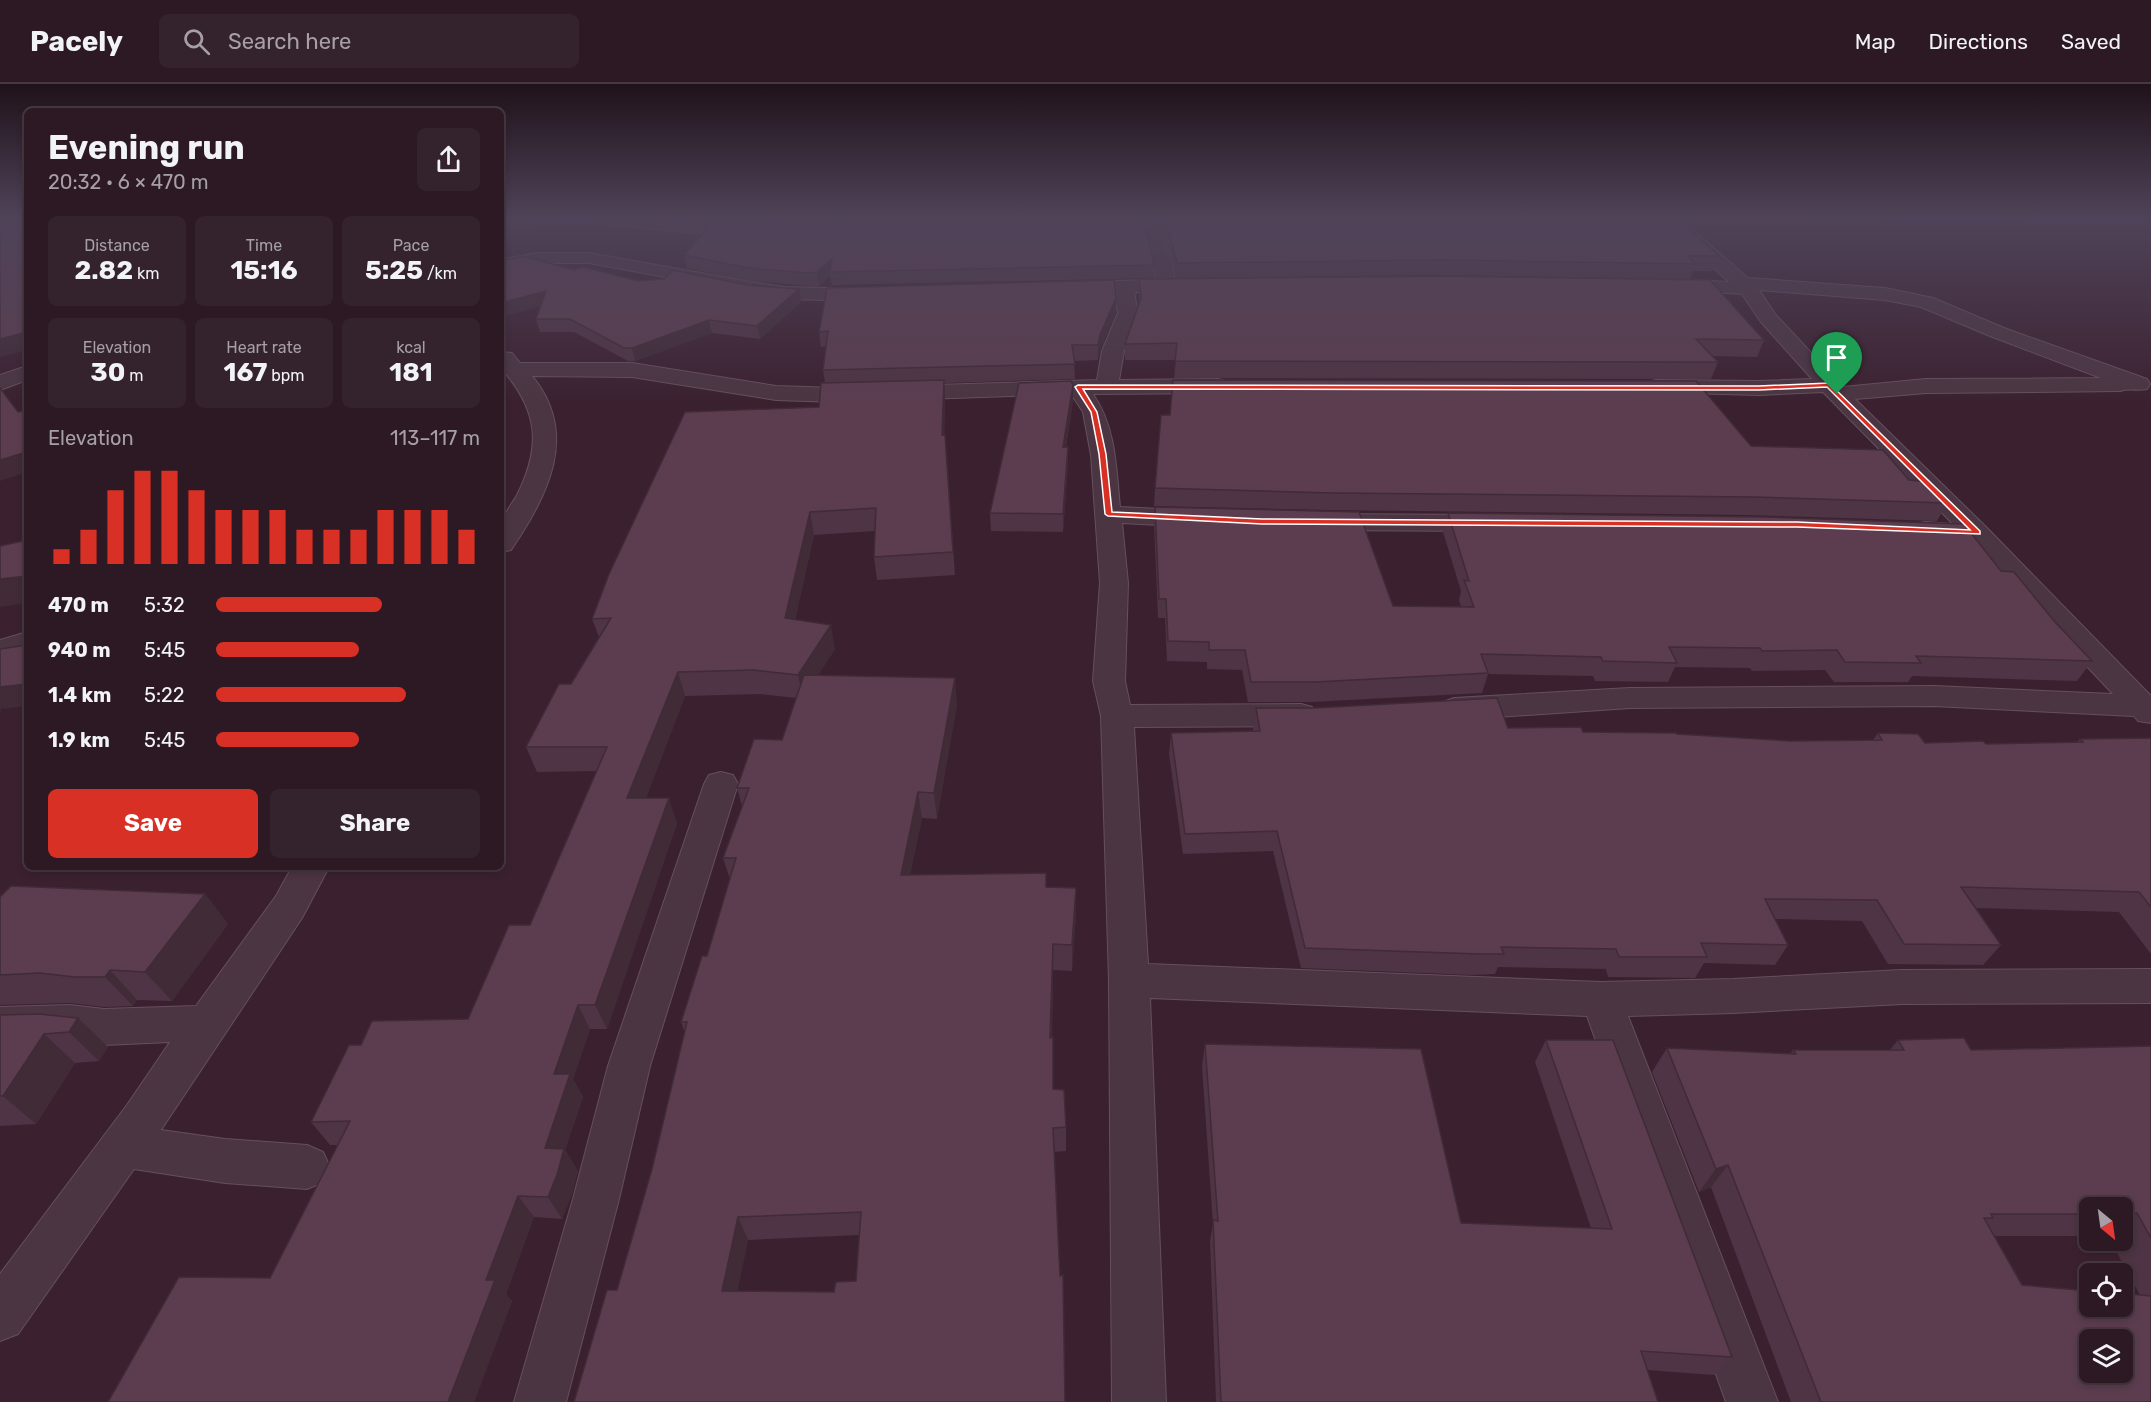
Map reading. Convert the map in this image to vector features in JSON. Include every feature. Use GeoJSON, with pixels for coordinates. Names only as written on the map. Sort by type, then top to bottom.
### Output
{"type":"FeatureCollection","features":[{"type":"Feature","properties":{"kind":"street"},"geometry":{"type":"LineString","coordinates":[[709,280],[785,293],[891,294]]}},
{"type":"Feature","properties":{"kind":"street"},"geometry":{"type":"LineString","coordinates":[[1165,280],[1166,286]]}},
{"type":"Feature","properties":{"kind":"street"},"geometry":{"type":"LineString","coordinates":[[1738,280],[1768,318],[1833,390],[1977,533],[2146,711]]}},
{"type":"Feature","properties":{"kind":"street"},"geometry":{"type":"LineString","coordinates":[[1058,288],[1200,285]]}},
{"type":"Feature","properties":{"kind":"street"},"geometry":{"type":"LineString","coordinates":[[1655,285],[1745,286],[1885,294],[1926,302],[1997,332],[2145,384]]}},
{"type":"Feature","properties":{"kind":"street"},"geometry":{"type":"LineString","coordinates":[[1129,286],[1125,297],[1128,313],[1113,351],[1093,387],[1094,412],[1103,454],[1114,583],[1109,681],[1118,716],[1129,980],[1139,1402]]}},
{"type":"Feature","properties":{"kind":"street"},"geometry":{"type":"LineString","coordinates":[[509,362],[632,370],[786,393],[939,393],[1093,387],[1243,386]]}},
{"type":"Feature","properties":{"kind":"street"},"geometry":{"type":"LineString","coordinates":[[504,539],[534,491],[546,452],[545,423],[537,400],[509,362]]}},
{"type":"Feature","properties":{"kind":"street"},"geometry":{"type":"LineString","coordinates":[[0,383],[24,374]]}},
{"type":"Feature","properties":{"kind":"street"},"geometry":{"type":"LineString","coordinates":[[1633,387],[1833,390],[1926,386],[2145,384]]}},
{"type":"Feature","properties":{"kind":"street"},"geometry":{"type":"LineString","coordinates":[[504,499],[534,491]]}},
{"type":"Feature","properties":{"kind":"street"},"geometry":{"type":"LineString","coordinates":[[1108,514],[1228,520]]}},
{"type":"Feature","properties":{"kind":"street"},"geometry":{"type":"LineString","coordinates":[[1298,522],[1509,523]]}},
{"type":"Feature","properties":{"kind":"street"},"geometry":{"type":"LineString","coordinates":[[1896,528],[1977,533]]}},
{"type":"Feature","properties":{"kind":"street"},"geometry":{"type":"LineString","coordinates":[[0,650],[24,642]]}},
{"type":"Feature","properties":{"kind":"street"},"geometry":{"type":"LineString","coordinates":[[1427,710],[1630,698],[1934,696],[2146,711]]}},
{"type":"Feature","properties":{"kind":"street"},"geometry":{"type":"LineString","coordinates":[[1118,716],[1334,714]]}},
{"type":"Feature","properties":{"kind":"street"},"geometry":{"type":"LineString","coordinates":[[540,1402],[596,1199],[629,1066],[721,783]]}},
{"type":"Feature","properties":{"kind":"street"},"geometry":{"type":"LineString","coordinates":[[0,1316],[124,1146],[289,907],[309,870]]}},
{"type":"Feature","properties":{"kind":"street"},"geometry":{"type":"LineString","coordinates":[[1129,980],[1601,999],[1734,996],[1902,987],[2151,986]]}},
{"type":"Feature","properties":{"kind":"street"},"geometry":{"type":"LineString","coordinates":[[1601,999],[1752,1402]]}},
{"type":"Feature","properties":{"kind":"street"},"geometry":{"type":"LineString","coordinates":[[0,1025],[70,1023],[104,1028],[207,1023]]}},
{"type":"Feature","properties":{"kind":"street"},"geometry":{"type":"LineString","coordinates":[[124,1146],[225,1161],[307,1167]]}},
{"type":"Feature","properties":{"kind":"building"},"geometry":{"type":"Polygon","coordinates":[[[0,280],[24,280],[24,333],[0,339],[0,280]]]}},
{"type":"Feature","properties":{"kind":"building"},"geometry":{"type":"Polygon","coordinates":[[[504,280],[720,280],[747,285],[799,289],[757,326],[709,320],[632,348],[624,348],[570,319],[536,319],[546,291],[504,302],[504,280]]]}},
{"type":"Feature","properties":{"kind":"building"},"geometry":{"type":"Polygon","coordinates":[[[1114,280],[1116,298],[1098,345],[1072,345],[1075,364],[823,370],[828,331],[819,332],[827,288],[1114,280]]]}},
{"type":"Feature","properties":{"kind":"building"},"geometry":{"type":"Polygon","coordinates":[[[1139,280],[1710,280],[1764,340],[1696,339],[1718,362],[1175,361],[1177,343],[1125,344],[1141,298],[1139,280]]]}},
{"type":"Feature","properties":{"kind":"building"},"geometry":{"type":"Polygon","coordinates":[[[944,380],[942,435],[945,435],[953,552],[874,557],[876,508],[810,512],[785,618],[831,625],[798,675],[754,670],[678,672],[627,798],[669,798],[595,1005],[578,1005],[554,1074],[570,1074],[545,1148],[564,1149],[557,1175],[548,1197],[518,1196],[486,1280],[495,1280],[448,1402],[108,1402],[179,1277],[270,1278],[350,1121],[311,1122],[349,1045],[361,1045],[372,1021],[468,1019],[509,925],[530,925],[607,747],[526,747],[559,684],[571,684],[611,618],[592,619],[609,574],[685,412],[819,407],[821,383],[944,380]]]}},
{"type":"Feature","properties":{"kind":"building"},"geometry":{"type":"Polygon","coordinates":[[[1173,380],[1696,381],[1751,446],[1883,450],[1909,480],[1931,482],[1947,503],[1753,497],[1332,493],[1155,488],[1161,415],[1170,415],[1173,380]]]}},
{"type":"Feature","properties":{"kind":"building"},"geometry":{"type":"Polygon","coordinates":[[[1071,381],[1073,385],[1063,447],[1068,447],[1063,514],[990,513],[1019,383],[1071,381]]]}},
{"type":"Feature","properties":{"kind":"building"},"geometry":{"type":"Polygon","coordinates":[[[0,388],[18,412],[22,411],[24,414],[24,453],[0,460],[0,388]]]}},
{"type":"Feature","properties":{"kind":"building"},"geometry":{"type":"Polygon","coordinates":[[[1155,507],[1359,512],[1393,606],[1474,607],[1464,580],[1469,581],[1448,513],[1766,517],[1964,524],[2001,571],[2014,572],[2055,622],[2092,661],[1916,656],[1921,663],[1845,662],[1837,650],[1762,651],[1760,648],[1669,647],[1677,663],[1603,661],[1601,657],[1481,654],[1488,673],[1315,682],[1251,682],[1245,650],[1209,650],[1209,642],[1168,641],[1166,599],[1159,599],[1155,507]]]}},
{"type":"Feature","properties":{"kind":"building"},"geometry":{"type":"Polygon","coordinates":[[[24,541],[24,576],[0,579],[0,546],[24,541]]]}},
{"type":"Feature","properties":{"kind":"building"},"geometry":{"type":"Polygon","coordinates":[[[24,645],[24,684],[0,687],[0,649],[24,645]]]}},
{"type":"Feature","properties":{"kind":"building"},"geometry":{"type":"Polygon","coordinates":[[[804,675],[955,678],[934,793],[918,792],[901,875],[1046,873],[1046,887],[1076,888],[1072,945],[1053,944],[1050,1038],[1053,1037],[1053,1089],[1064,1090],[1066,1127],[1053,1128],[1060,1276],[1063,1275],[1065,1402],[574,1402],[607,1290],[617,1290],[652,1169],[687,1022],[681,1022],[702,956],[707,956],[736,858],[723,858],[749,788],[737,788],[754,739],[782,740],[804,675]],[[861,1212],[738,1217],[722,1291],[834,1292],[836,1282],[856,1281],[861,1212]]]}},
{"type":"Feature","properties":{"kind":"building"},"geometry":{"type":"Polygon","coordinates":[[[1497,698],[1508,728],[1581,727],[1583,732],[1676,733],[1791,741],[1882,740],[1878,733],[1918,734],[1925,743],[2083,742],[2080,739],[2151,738],[2151,907],[2139,892],[1961,887],[2001,945],[1904,944],[1877,900],[1765,899],[1788,945],[1701,943],[1707,957],[1619,957],[1616,949],[1501,947],[1504,954],[1480,954],[1305,948],[1277,831],[1185,834],[1171,733],[1260,731],[1256,708],[1315,708],[1497,698]]]}},
{"type":"Feature","properties":{"kind":"building"},"geometry":{"type":"Polygon","coordinates":[[[11,886],[205,894],[145,972],[110,970],[105,977],[75,977],[40,973],[0,975],[0,897],[11,886]]]}},
{"type":"Feature","properties":{"kind":"building"},"geometry":{"type":"Polygon","coordinates":[[[39,1014],[78,1018],[69,1032],[44,1034],[3,1096],[0,1096],[0,1015],[39,1014]]]}},
{"type":"Feature","properties":{"kind":"building"},"geometry":{"type":"Polygon","coordinates":[[[1964,1038],[1971,1050],[2151,1046],[2151,1238],[2137,1213],[2133,1213],[2133,1197],[2079,1197],[2079,1214],[1991,1214],[1993,1218],[1984,1218],[2022,1285],[2079,1290],[2079,1317],[2133,1317],[2133,1294],[2151,1296],[2151,1402],[1821,1402],[1728,1165],[1716,1169],[1667,1048],[1796,1054],[1793,1050],[1904,1050],[1898,1040],[1964,1038]]]}},
{"type":"Feature","properties":{"kind":"building"},"geometry":{"type":"Polygon","coordinates":[[[1546,1040],[1613,1040],[1732,1357],[1641,1351],[1658,1402],[1221,1402],[1213,1220],[1218,1221],[1205,1044],[1421,1049],[1461,1223],[1612,1229],[1546,1040]]]}},
{"type":"Feature","properties":{"kind":"route"},"geometry":{"type":"LineString","coordinates":[[1829,385],[1837,394],[1977,533],[1797,524],[1262,521],[1108,514],[1103,454],[1094,412],[1078,387],[1759,388],[1829,385]]}}]}
